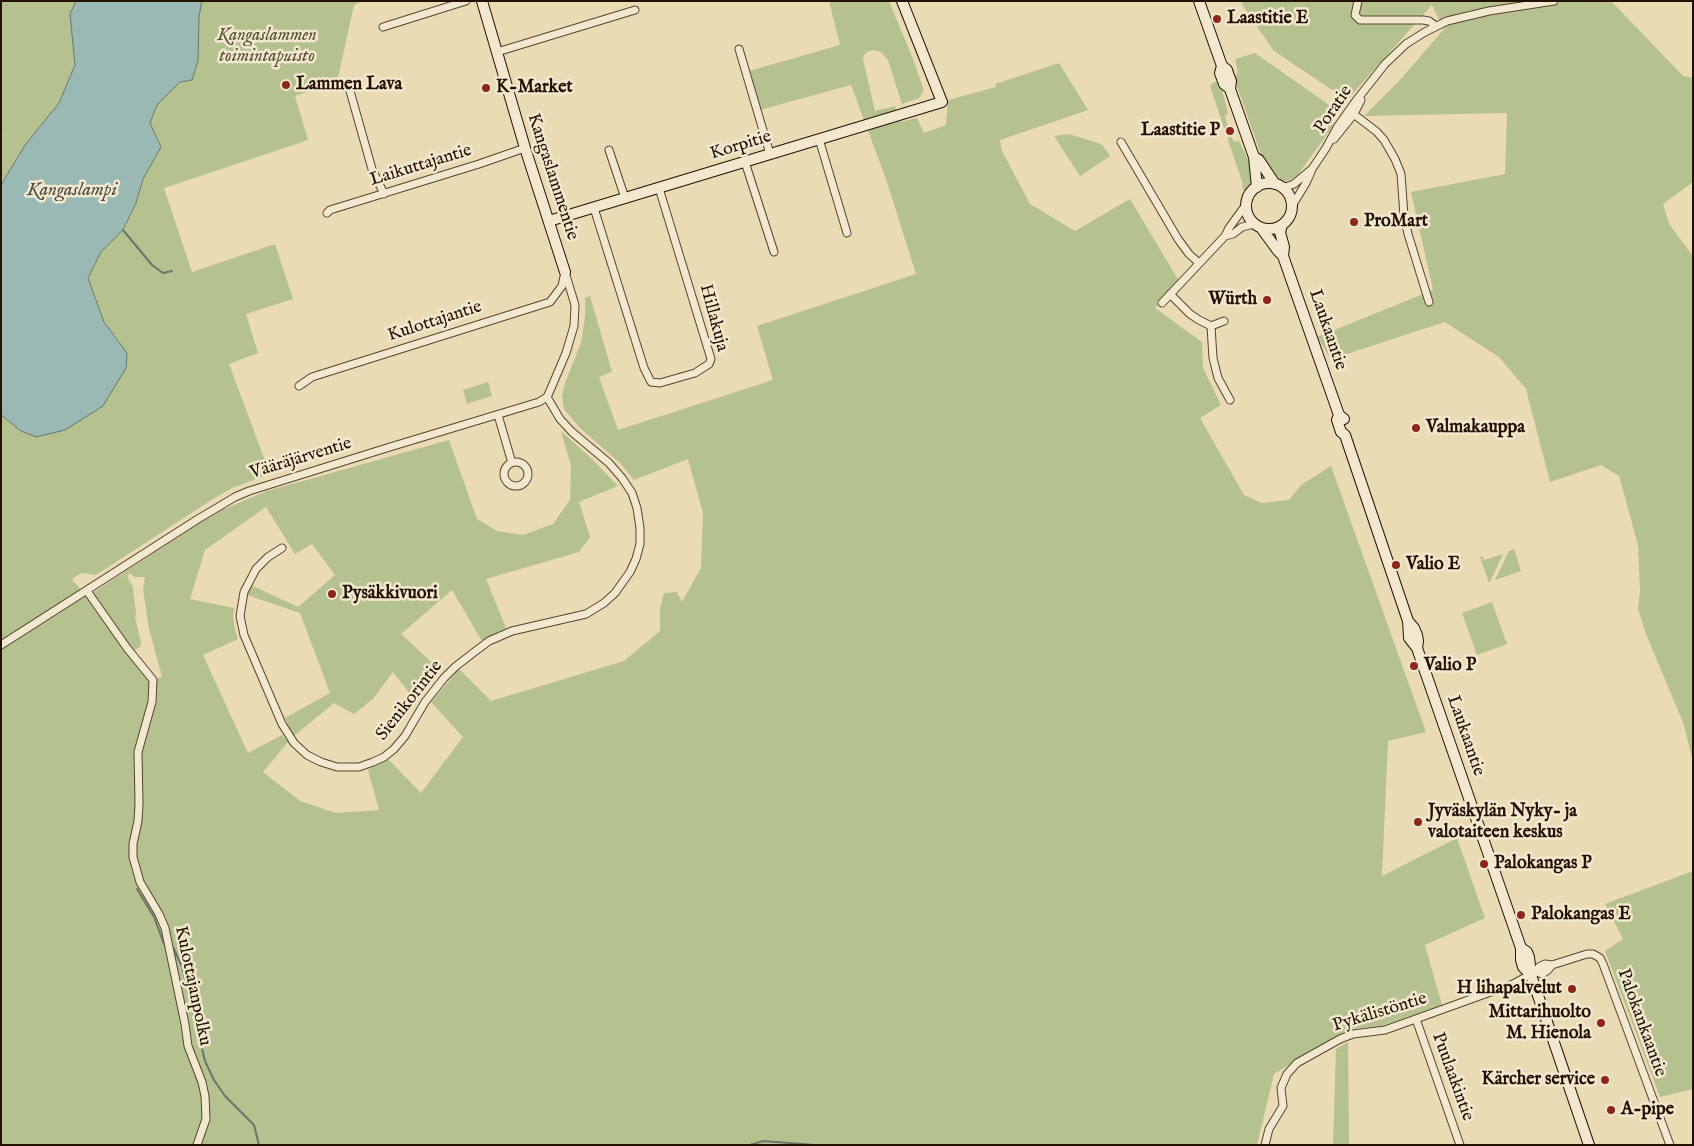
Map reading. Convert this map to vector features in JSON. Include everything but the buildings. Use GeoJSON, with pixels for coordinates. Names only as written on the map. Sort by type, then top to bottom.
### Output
{"type":"FeatureCollection","features":[{"type":"Feature","properties":{"kind":"main road","name":"Kangaslammentie"},"geometry":{"type":"LineString","coordinates":[[482,1],[525,148],[565,272]]}},
{"type":"Feature","properties":{"kind":"main road","name":"Korpitie"},"geometry":{"type":"LineString","coordinates":[[549,221],[942,102],[902,1]]}},
{"type":"Feature","properties":{"kind":"main road"},"geometry":{"type":"LineString","coordinates":[[1199,1],[1222,66],[1220,73],[1224,84],[1230,89],[1254,156],[1257,187]]}},
{"type":"Feature","properties":{"kind":"main road"},"geometry":{"type":"LineString","coordinates":[[1254,156],[1291,199],[1292,206],[1291,213],[1282,225],[1269,230],[1258,227],[1248,216],[1246,206],[1248,195],[1262,184],[1279,186]]}},
{"type":"Feature","properties":{"kind":"main road","name":"Laukaantie"},"geometry":{"type":"LineString","coordinates":[[1282,225],[1280,232],[1284,256],[1339,415],[1337,420],[1340,432],[1345,435],[1408,621],[1409,638],[1416,648],[1521,948],[1520,960],[1523,967],[1533,973],[1589,1145]]}},
{"type":"Feature","properties":{"kind":"main road","name":"Laukaantie"},"geometry":{"type":"LineString","coordinates":[[1258,227],[1284,256]]}},
{"type":"Feature","properties":{"kind":"street"},"geometry":{"type":"LineString","coordinates":[[383,27],[466,1]]}},
{"type":"Feature","properties":{"kind":"street"},"geometry":{"type":"LineString","coordinates":[[1358,1],[1355,15],[1360,20],[1423,20],[1429,21],[1436,26]]}},
{"type":"Feature","properties":{"kind":"street","name":"Poratie"},"geometry":{"type":"LineString","coordinates":[[1326,148],[1338,126],[1366,89],[1386,64],[1406,44],[1448,21],[1489,11],[1554,1]]}},
{"type":"Feature","properties":{"kind":"street"},"geometry":{"type":"LineString","coordinates":[[497,52],[635,10]]}},
{"type":"Feature","properties":{"kind":"street"},"geometry":{"type":"LineString","coordinates":[[739,48],[770,154]]}},
{"type":"Feature","properties":{"kind":"street"},"geometry":{"type":"LineString","coordinates":[[349,83],[372,169],[384,194]]}},
{"type":"Feature","properties":{"kind":"street","name":"Poratie"},"geometry":{"type":"LineString","coordinates":[[1292,206],[1312,169],[1352,113],[1366,89]]}},
{"type":"Feature","properties":{"kind":"street"},"geometry":{"type":"LineString","coordinates":[[1352,113],[1377,132],[1395,159],[1401,174],[1404,216],[1408,234],[1429,302]]}},
{"type":"Feature","properties":{"kind":"street"},"geometry":{"type":"LineString","coordinates":[[819,140],[847,233]]}},
{"type":"Feature","properties":{"kind":"street"},"geometry":{"type":"LineString","coordinates":[[1121,142],[1178,239],[1189,254],[1199,263]]}},
{"type":"Feature","properties":{"kind":"street","name":"Laikuttajantie"},"geometry":{"type":"LineString","coordinates":[[327,212],[331,209],[384,194],[525,148]]}},
{"type":"Feature","properties":{"kind":"street"},"geometry":{"type":"LineString","coordinates":[[609,150],[625,198]]}},
{"type":"Feature","properties":{"kind":"street"},"geometry":{"type":"LineString","coordinates":[[745,162],[774,252]]}},
{"type":"Feature","properties":{"kind":"street","name":"Poratie"},"geometry":{"type":"LineString","coordinates":[[1279,186],[1294,184],[1312,169]]}},
{"type":"Feature","properties":{"kind":"street","name":"Hillakuja"},"geometry":{"type":"LineString","coordinates":[[594,208],[644,368],[651,382],[660,384],[696,373],[709,364],[711,360],[660,188]]}},
{"type":"Feature","properties":{"kind":"street"},"geometry":{"type":"LineString","coordinates":[[1162,303],[1225,236],[1246,206]]}},
{"type":"Feature","properties":{"kind":"street"},"geometry":{"type":"LineString","coordinates":[[1225,236],[1233,234],[1242,227],[1258,227]]}},
{"type":"Feature","properties":{"kind":"street","name":"Kangaslammentie"},"geometry":{"type":"LineString","coordinates":[[547,397],[570,344],[574,326],[575,305],[565,272]]}},
{"type":"Feature","properties":{"kind":"street","name":"Kulottajantie"},"geometry":{"type":"LineString","coordinates":[[299,386],[312,377],[550,302],[562,286],[565,272]]}},
{"type":"Feature","properties":{"kind":"street"},"geometry":{"type":"LineString","coordinates":[[1170,294],[1190,314],[1211,326],[1224,322]]}},
{"type":"Feature","properties":{"kind":"street"},"geometry":{"type":"LineString","coordinates":[[1211,326],[1213,358],[1218,378],[1230,400]]}},
{"type":"Feature","properties":{"kind":"street","name":"Vääräjärventie"},"geometry":{"type":"LineString","coordinates":[[1,645],[235,497],[249,491],[539,402],[547,397]]}},
{"type":"Feature","properties":{"kind":"street","name":"Sienikorintie"},"geometry":{"type":"LineString","coordinates":[[282,548],[268,557],[256,569],[244,592],[240,616],[244,635],[282,724],[294,743],[307,755],[321,762],[337,767],[359,767],[384,757],[405,736],[425,702],[455,667],[489,642],[512,631],[586,614],[604,603],[615,593],[630,572],[636,559],[640,544],[640,528],[637,508],[632,493],[609,463],[572,432],[560,419],[547,397]]}},
{"type":"Feature","properties":{"kind":"street"},"geometry":{"type":"LineString","coordinates":[[498,415],[512,463]]}},
{"type":"Feature","properties":{"kind":"street","name":"Kulottajanpolku"},"geometry":{"type":"LineString","coordinates":[[87,591],[127,648],[154,680],[152,702],[138,752],[139,804],[133,857],[140,882],[166,928],[188,1046],[204,1089],[206,1119],[197,1145]]}},
{"type":"Feature","properties":{"kind":"street","name":"Palokankaantie"},"geometry":{"type":"LineString","coordinates":[[1533,973],[1545,964],[1552,965],[1587,954],[1593,954],[1600,958],[1670,1145]]}},
{"type":"Feature","properties":{"kind":"street","name":"Pykälistöntie"},"geometry":{"type":"LineString","coordinates":[[1265,1145],[1269,1129],[1283,1106],[1281,1088],[1287,1074],[1297,1063],[1340,1039],[1353,1034],[1385,1030],[1513,984],[1533,973]]}},
{"type":"Feature","properties":{"kind":"street","name":"Puulaakintie"},"geometry":{"type":"LineString","coordinates":[[1416,1019],[1460,1145]]}},
{"type":"Feature","properties":{"kind":"green space"},"geometry":{"type":"Polygon","coordinates":[[[1,1],[76,1],[70,14],[75,65],[59,103],[25,145],[1,185],[1,137],[3,136],[1,130],[1,1]]]}},
{"type":"Feature","properties":{"kind":"green space","name":"Kangaslammen toimintapuisto"},"geometry":{"type":"Polygon","coordinates":[[[202,1],[363,1],[354,5],[337,82],[295,96],[308,140],[164,188],[192,272],[275,244],[293,299],[246,314],[258,353],[229,364],[270,474],[232,488],[213,499],[96,575],[81,573],[72,579],[125,651],[149,678],[162,677],[149,629],[143,589],[145,577],[134,577],[130,573],[127,576],[133,587],[135,617],[141,643],[140,647],[135,650],[133,650],[117,629],[93,594],[94,592],[196,525],[224,509],[267,491],[449,440],[477,519],[497,531],[523,535],[553,524],[570,500],[571,466],[561,431],[618,486],[579,502],[590,537],[579,552],[486,579],[506,628],[482,641],[452,590],[401,634],[441,671],[417,700],[393,672],[373,699],[354,714],[334,703],[294,736],[285,718],[330,693],[300,613],[247,595],[251,585],[298,607],[335,575],[312,544],[295,554],[266,507],[205,550],[190,599],[234,608],[233,617],[238,639],[203,655],[248,753],[282,735],[288,742],[263,772],[300,801],[336,813],[379,810],[368,770],[388,759],[421,793],[463,737],[431,702],[459,669],[491,701],[624,661],[660,631],[660,609],[664,593],[677,592],[682,602],[701,568],[703,513],[688,459],[634,480],[620,463],[579,427],[564,409],[562,396],[565,383],[581,343],[585,317],[585,298],[590,296],[612,372],[599,377],[618,430],[773,380],[757,326],[916,274],[886,179],[851,85],[760,110],[749,71],[840,45],[829,1],[889,1],[924,90],[919,98],[902,104],[888,60],[881,52],[873,50],[867,52],[863,59],[875,111],[895,106],[900,122],[917,118],[924,133],[946,125],[948,100],[996,87],[995,84],[1059,63],[1088,110],[1000,140],[1002,151],[1030,204],[1075,231],[1130,199],[1179,281],[1155,308],[1202,342],[1203,368],[1221,405],[1200,418],[1244,495],[1262,503],[1289,500],[1301,485],[1331,466],[1426,732],[1388,741],[1382,876],[1457,838],[1485,918],[1425,945],[1442,1005],[1381,1026],[1349,1029],[1274,1074],[1257,1145],[1,1145],[1,415],[21,431],[121,344],[104,322],[88,278],[101,252],[124,230],[136,203],[143,179],[161,147],[150,123],[157,105],[180,82],[202,1]]]}},
{"type":"Feature","properties":{"kind":"green space"},"geometry":{"type":"Polygon","coordinates":[[[1242,1],[1611,1],[1683,76],[1693,78],[1693,182],[1663,204],[1669,224],[1693,256],[1693,762],[1684,725],[1646,634],[1638,609],[1640,591],[1638,545],[1619,476],[1601,465],[1550,482],[1526,389],[1499,357],[1445,322],[1331,359],[1317,337],[1433,290],[1411,192],[1505,174],[1507,113],[1364,116],[1400,80],[1444,29],[1432,5],[1347,100],[1274,51],[1243,6],[1242,1]]]}},
{"type":"Feature","properties":{"kind":"green space"},"geometry":{"type":"Polygon","coordinates":[[[1255,53],[1325,102],[1332,111],[1331,122],[1333,126],[1297,176],[1290,180],[1285,181],[1278,178],[1271,172],[1262,157],[1234,78],[1238,72],[1235,59],[1255,53]]]}},
{"type":"Feature","properties":{"kind":"green space"},"geometry":{"type":"Polygon","coordinates":[[[1214,82],[1219,82],[1223,94],[1228,113],[1225,116],[1230,133],[1226,134],[1210,86],[1214,82]]]}},
{"type":"Feature","properties":{"kind":"green space"},"geometry":{"type":"Polygon","coordinates":[[[1069,134],[1098,143],[1103,146],[1110,156],[1080,176],[1054,136],[1069,134]]]}},
{"type":"Feature","properties":{"kind":"green space"},"geometry":{"type":"Polygon","coordinates":[[[1231,136],[1234,142],[1239,141],[1250,164],[1252,182],[1246,192],[1243,190],[1242,181],[1228,140],[1228,137],[1231,136]]]}},
{"type":"Feature","properties":{"kind":"green space"},"geometry":{"type":"Polygon","coordinates":[[[488,382],[492,396],[467,404],[463,390],[488,382]]]}},
{"type":"Feature","properties":{"kind":"green space"},"geometry":{"type":"Polygon","coordinates":[[[1514,549],[1521,571],[1495,580],[1509,551],[1514,549]]]}},
{"type":"Feature","properties":{"kind":"green space"},"geometry":{"type":"Polygon","coordinates":[[[1503,554],[1489,583],[1480,557],[1482,556],[1484,560],[1503,554]]]}},
{"type":"Feature","properties":{"kind":"green space"},"geometry":{"type":"Polygon","coordinates":[[[1492,602],[1507,644],[1477,655],[1462,613],[1492,602]]]}},
{"type":"Feature","properties":{"kind":"green space"},"geometry":{"type":"Polygon","coordinates":[[[1693,871],[1693,1089],[1660,1097],[1605,951],[1623,939],[1605,904],[1693,871]]]}},
{"type":"Feature","properties":{"kind":"green space"},"geometry":{"type":"Polygon","coordinates":[[[1348,1042],[1349,1145],[1333,1145],[1336,1049],[1348,1042]]]}},
{"type":"Feature","properties":{"kind":"water","name":"Kangaslampi"},"geometry":{"type":"Polygon","coordinates":[[[76,1],[202,1],[199,16],[198,61],[192,80],[180,82],[157,105],[150,123],[161,147],[143,179],[136,203],[123,230],[101,252],[88,278],[104,322],[127,353],[126,368],[103,406],[65,430],[36,437],[21,431],[1,415],[1,185],[25,145],[59,103],[75,65],[70,14],[76,1]]]}},
{"type":"Feature","properties":{"kind":"waterway"},"geometry":{"type":"LineString","coordinates":[[123,230],[152,265],[163,273],[172,271]]}},
{"type":"Feature","properties":{"kind":"waterway"},"geometry":{"type":"LineString","coordinates":[[137,889],[154,917],[164,944]]}},
{"type":"Feature","properties":{"kind":"waterway"},"geometry":{"type":"LineString","coordinates":[[174,949],[182,967],[205,1061],[214,1080],[225,1096],[254,1125],[259,1145]]}},
{"type":"Feature","properties":{"kind":"waterway"},"geometry":{"type":"LineString","coordinates":[[750,1145],[763,1141],[815,1145]]}},
{"type":"Feature","properties":{"kind":"place","name":"Laastitie E"},"geometry":{"type":"Point","coordinates":[1217,19]}},
{"type":"Feature","properties":{"kind":"place","name":"Lammen Lava"},"geometry":{"type":"Point","coordinates":[286,85]}},
{"type":"Feature","properties":{"kind":"place","name":"K-Market"},"geometry":{"type":"Point","coordinates":[486,88]}},
{"type":"Feature","properties":{"kind":"place","name":"Laastitie P"},"geometry":{"type":"Point","coordinates":[1230,131]}},
{"type":"Feature","properties":{"kind":"place","name":"ProMart"},"geometry":{"type":"Point","coordinates":[1354,222]}},
{"type":"Feature","properties":{"kind":"place","name":"Würth"},"geometry":{"type":"Point","coordinates":[1267,300]}},
{"type":"Feature","properties":{"kind":"place","name":"Valmakauppa"},"geometry":{"type":"Point","coordinates":[1416,428]}},
{"type":"Feature","properties":{"kind":"place","name":"Valio E"},"geometry":{"type":"Point","coordinates":[1396,565]}},
{"type":"Feature","properties":{"kind":"place","name":"Pysäkkivuori"},"geometry":{"type":"Point","coordinates":[332,594]}},
{"type":"Feature","properties":{"kind":"place","name":"Valio P"},"geometry":{"type":"Point","coordinates":[1414,666]}},
{"type":"Feature","properties":{"kind":"place","name":"Jyväskylän Nyky- ja valotaiteen keskus"},"geometry":{"type":"Point","coordinates":[1418,822]}},
{"type":"Feature","properties":{"kind":"place","name":"Palokangas P"},"geometry":{"type":"Point","coordinates":[1484,864]}},
{"type":"Feature","properties":{"kind":"place","name":"Palokangas E"},"geometry":{"type":"Point","coordinates":[1521,915]}},
{"type":"Feature","properties":{"kind":"place","name":"H lihapalvelut"},"geometry":{"type":"Point","coordinates":[1572,989]}},
{"type":"Feature","properties":{"kind":"place","name":"Mittarihuolto M. Hienola"},"geometry":{"type":"Point","coordinates":[1601,1023]}},
{"type":"Feature","properties":{"kind":"place","name":"Kärcher service"},"geometry":{"type":"Point","coordinates":[1605,1080]}},
{"type":"Feature","properties":{"kind":"place","name":"A-pipe"},"geometry":{"type":"Point","coordinates":[1611,1110]}}]}
